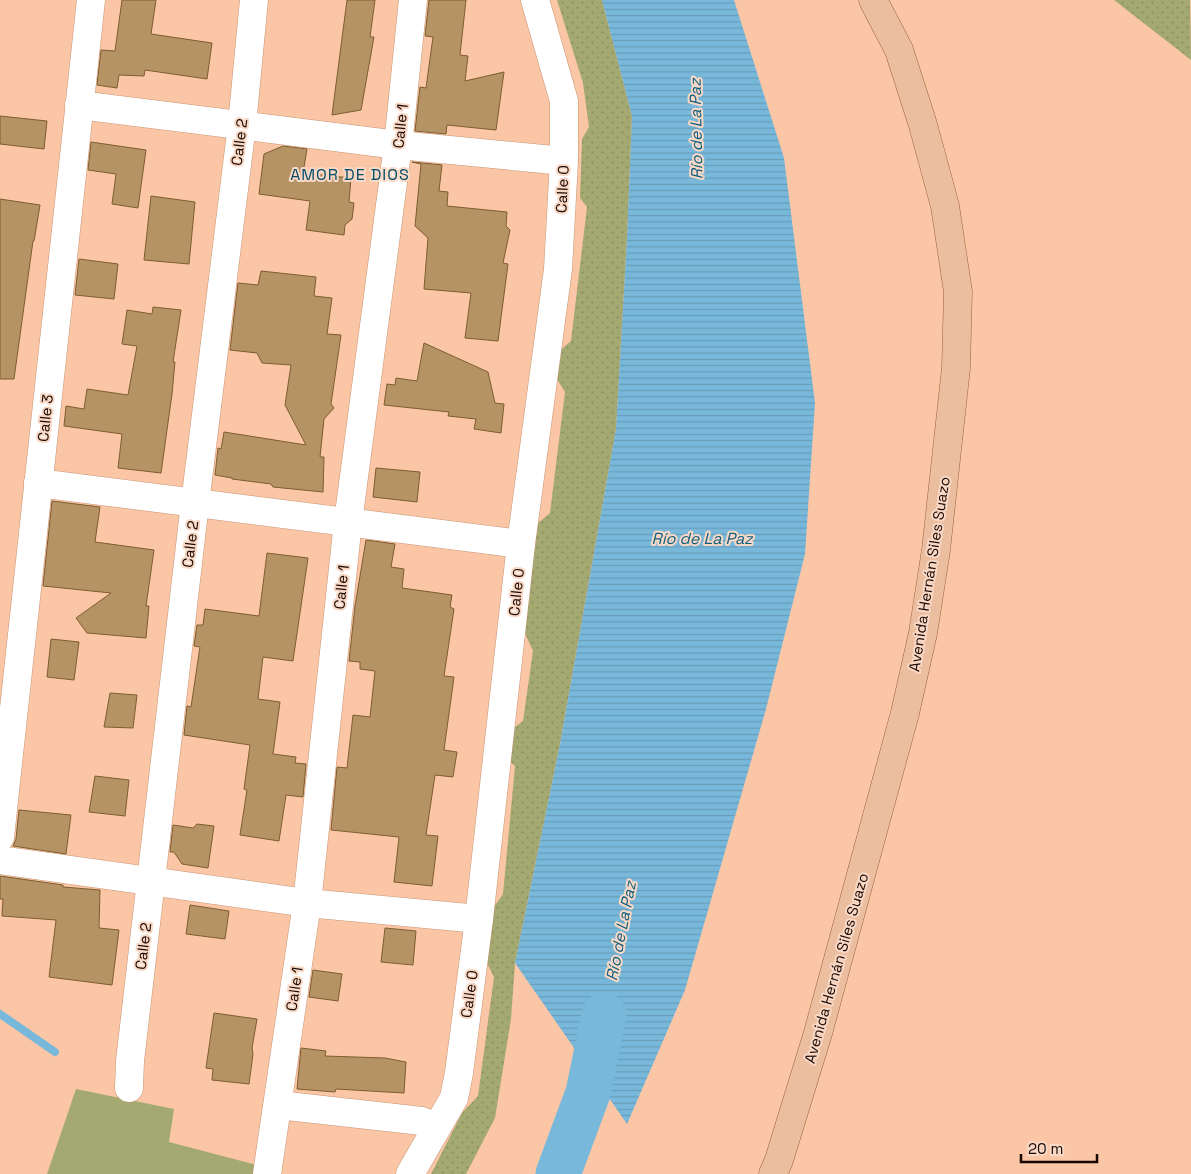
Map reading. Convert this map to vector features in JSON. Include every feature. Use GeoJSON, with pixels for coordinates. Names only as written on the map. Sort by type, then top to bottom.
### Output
{"type":"FeatureCollection","features":[{"type":"Feature","properties":{"kind":"main road","name":"Avenida Hernán Siles Suazo"},"geometry":{"type":"LineString","coordinates":[[773,1174],[818,1033],[905,714],[923,633],[936,550],[956,368],[958,292],[944,206],[923,125],[899,50],[873,0]]}},
{"type":"Feature","properties":{"kind":"street","name":"Calle 3"},"geometry":{"type":"LineString","coordinates":[[0,837],[78,105],[91,0]]}},
{"type":"Feature","properties":{"kind":"street","name":"Calle 2"},"geometry":{"type":"LineString","coordinates":[[129,1088],[130,1060],[195,503],[242,125],[254,0]]}},
{"type":"Feature","properties":{"kind":"street","name":"Calle 1"},"geometry":{"type":"LineString","coordinates":[[268,1174],[307,903],[348,522],[398,145],[413,0]]}},
{"type":"Feature","properties":{"kind":"street","name":"Calle 0"},"geometry":{"type":"LineString","coordinates":[[410,1174],[454,1098],[480,919],[521,544],[558,269],[564,161],[564,101],[535,0]]}},
{"type":"Feature","properties":{"kind":"street"},"geometry":{"type":"LineString","coordinates":[[78,105],[398,145],[564,161]]}},
{"type":"Feature","properties":{"kind":"street"},"geometry":{"type":"LineString","coordinates":[[38,483],[521,544]]}},
{"type":"Feature","properties":{"kind":"street"},"geometry":{"type":"LineString","coordinates":[[0,860],[307,903],[480,919]]}},
{"type":"Feature","properties":{"kind":"street"},"geometry":{"type":"LineString","coordinates":[[278,1105],[422,1121],[436,1127]]}},
{"type":"Feature","properties":{"kind":"green space"},"geometry":{"type":"Polygon","coordinates":[[[557,0],[602,0],[632,116],[616,429],[560,744],[515,963],[511,1019],[495,1118],[466,1174],[431,1174],[462,1113],[478,1096],[494,977],[486,961],[491,911],[503,894],[515,766],[507,759],[510,731],[523,721],[533,651],[519,620],[538,523],[550,513],[565,392],[555,376],[558,352],[571,341],[587,207],[580,198],[582,139],[589,127],[583,83],[557,0]]]}},
{"type":"Feature","properties":{"kind":"green space"},"geometry":{"type":"Polygon","coordinates":[[[1114,0],[1190,0],[1191,60],[1114,0]]]}},
{"type":"Feature","properties":{"kind":"green space"},"geometry":{"type":"Polygon","coordinates":[[[76,1089],[174,1109],[169,1142],[257,1165],[255,1174],[47,1174],[76,1089]]]}},
{"type":"Feature","properties":{"kind":"water","name":"Río de La Paz"},"geometry":{"type":"Polygon","coordinates":[[[602,0],[734,0],[784,158],[815,403],[805,554],[766,709],[685,990],[627,1124],[515,963],[560,744],[616,429],[632,116],[602,0]]]}},
{"type":"Feature","properties":{"kind":"building"},"geometry":{"type":"Polygon","coordinates":[[[122,0],[156,0],[151,34],[212,43],[207,79],[145,70],[144,76],[119,75],[117,88],[97,85],[101,50],[115,51],[122,0]]]}},
{"type":"Feature","properties":{"kind":"building"},"geometry":{"type":"Polygon","coordinates":[[[347,0],[375,0],[370,37],[374,37],[361,110],[332,115],[347,0]]]}},
{"type":"Feature","properties":{"kind":"building"},"geometry":{"type":"Polygon","coordinates":[[[429,0],[466,0],[460,55],[468,56],[465,81],[504,72],[496,130],[447,125],[446,134],[415,131],[420,87],[426,88],[433,37],[425,36],[429,0]]]}},
{"type":"Feature","properties":{"kind":"building"},"geometry":{"type":"Polygon","coordinates":[[[0,116],[47,121],[44,149],[0,144],[0,116]]]}},
{"type":"Feature","properties":{"kind":"building"},"geometry":{"type":"Polygon","coordinates":[[[91,142],[146,150],[138,208],[112,204],[116,174],[88,170],[91,142]]]}},
{"type":"Feature","properties":{"kind":"building"},"geometry":{"type":"Polygon","coordinates":[[[283,146],[307,149],[303,173],[351,178],[349,202],[354,203],[352,219],[345,225],[344,235],[306,230],[310,201],[259,194],[264,154],[283,146]]]}},
{"type":"Feature","properties":{"kind":"building"},"geometry":{"type":"Polygon","coordinates":[[[412,162],[442,165],[439,191],[448,192],[447,206],[507,212],[506,226],[510,230],[503,263],[508,264],[498,341],[465,338],[471,293],[424,289],[428,238],[415,226],[421,164],[412,162]]]}},
{"type":"Feature","properties":{"kind":"building"},"geometry":{"type":"Polygon","coordinates":[[[151,196],[195,202],[189,264],[144,260],[151,196]]]}},
{"type":"Feature","properties":{"kind":"building"},"geometry":{"type":"Polygon","coordinates":[[[0,199],[40,205],[33,241],[14,379],[0,379],[0,199]]]}},
{"type":"Feature","properties":{"kind":"building"},"geometry":{"type":"Polygon","coordinates":[[[79,259],[118,264],[114,299],[75,295],[79,259]]]}},
{"type":"Feature","properties":{"kind":"building"},"geometry":{"type":"Polygon","coordinates":[[[261,271],[316,277],[314,296],[332,298],[327,334],[341,335],[331,404],[334,408],[324,419],[320,457],[324,457],[323,492],[273,487],[271,484],[215,475],[218,448],[221,449],[224,432],[306,445],[285,405],[291,365],[262,363],[257,353],[230,350],[238,283],[258,285],[261,271]]]}},
{"type":"Feature","properties":{"kind":"building"},"geometry":{"type":"Polygon","coordinates":[[[153,307],[181,310],[173,362],[175,362],[172,394],[161,473],[118,468],[122,434],[64,426],[66,406],[84,409],[87,389],[128,395],[137,346],[122,344],[127,310],[152,314],[153,307]]]}},
{"type":"Feature","properties":{"kind":"building"},"geometry":{"type":"Polygon","coordinates":[[[424,343],[488,372],[495,403],[504,404],[501,433],[474,429],[476,419],[448,416],[449,412],[384,405],[387,384],[395,385],[396,378],[417,381],[424,343]]]}},
{"type":"Feature","properties":{"kind":"building"},"geometry":{"type":"Polygon","coordinates":[[[376,468],[420,472],[417,502],[373,497],[376,468]]]}},
{"type":"Feature","properties":{"kind":"building"},"geometry":{"type":"Polygon","coordinates":[[[52,501],[100,507],[95,542],[154,550],[146,606],[149,606],[146,638],[87,633],[76,618],[111,593],[43,586],[52,501]]]}},
{"type":"Feature","properties":{"kind":"building"},"geometry":{"type":"Polygon","coordinates":[[[366,540],[395,544],[391,567],[404,569],[402,588],[452,595],[450,607],[454,609],[444,676],[454,677],[444,750],[457,752],[453,777],[435,775],[426,835],[438,836],[432,886],[394,882],[399,837],[331,830],[337,767],[347,768],[353,715],[370,717],[375,671],[360,669],[360,662],[349,661],[355,606],[366,540]]]}},
{"type":"Feature","properties":{"kind":"building"},"geometry":{"type":"Polygon","coordinates":[[[267,553],[308,558],[293,661],[263,657],[258,699],[280,702],[273,754],[296,757],[295,763],[306,764],[303,797],[286,795],[279,841],[240,835],[247,790],[244,789],[250,745],[184,735],[187,706],[191,707],[200,647],[194,646],[197,625],[203,625],[205,609],[259,616],[267,553]]]}},
{"type":"Feature","properties":{"kind":"building"},"geometry":{"type":"Polygon","coordinates":[[[51,639],[79,642],[74,680],[47,677],[51,639]]]}},
{"type":"Feature","properties":{"kind":"building"},"geometry":{"type":"Polygon","coordinates":[[[110,693],[137,695],[133,728],[104,727],[110,693]]]}},
{"type":"Feature","properties":{"kind":"building"},"geometry":{"type":"Polygon","coordinates":[[[95,776],[129,780],[125,816],[89,812],[95,776]]]}},
{"type":"Feature","properties":{"kind":"building"},"geometry":{"type":"Polygon","coordinates":[[[19,810],[71,815],[66,854],[13,846],[16,839],[19,810]]]}},
{"type":"Feature","properties":{"kind":"building"},"geometry":{"type":"Polygon","coordinates":[[[197,824],[214,826],[208,868],[182,864],[174,852],[170,852],[173,825],[193,828],[197,824]]]}},
{"type":"Feature","properties":{"kind":"building"},"geometry":{"type":"Polygon","coordinates":[[[0,876],[63,885],[63,887],[100,890],[99,928],[119,930],[112,985],[49,977],[56,920],[2,916],[3,899],[0,899],[0,876]]]}},
{"type":"Feature","properties":{"kind":"building"},"geometry":{"type":"Polygon","coordinates":[[[190,905],[229,911],[225,939],[186,934],[190,905]]]}},
{"type":"Feature","properties":{"kind":"building"},"geometry":{"type":"Polygon","coordinates":[[[385,928],[416,931],[413,965],[381,962],[385,928]]]}},
{"type":"Feature","properties":{"kind":"building"},"geometry":{"type":"Polygon","coordinates":[[[313,970],[342,974],[338,1001],[309,997],[313,970]]]}},
{"type":"Feature","properties":{"kind":"building"},"geometry":{"type":"Polygon","coordinates":[[[214,1013],[257,1019],[249,1084],[212,1080],[213,1069],[206,1068],[214,1013]]]}},
{"type":"Feature","properties":{"kind":"building"},"geometry":{"type":"Polygon","coordinates":[[[301,1048],[326,1051],[325,1056],[385,1058],[406,1062],[404,1093],[336,1089],[335,1092],[297,1089],[301,1048]]]}},
{"type":"Feature","properties":{"kind":"waterway"},"geometry":{"type":"LineString","coordinates":[[0,1014],[55,1052]]}},
{"type":"Feature","properties":{"kind":"waterway","name":"Río de La Paz"},"geometry":{"type":"LineString","coordinates":[[558,1174],[588,1093],[604,1015]]}},
{"type":"Feature","properties":{"kind":"district","name":"AMOR DE DIOS"},"geometry":{"type":"Point","coordinates":[350,174]}}]}
